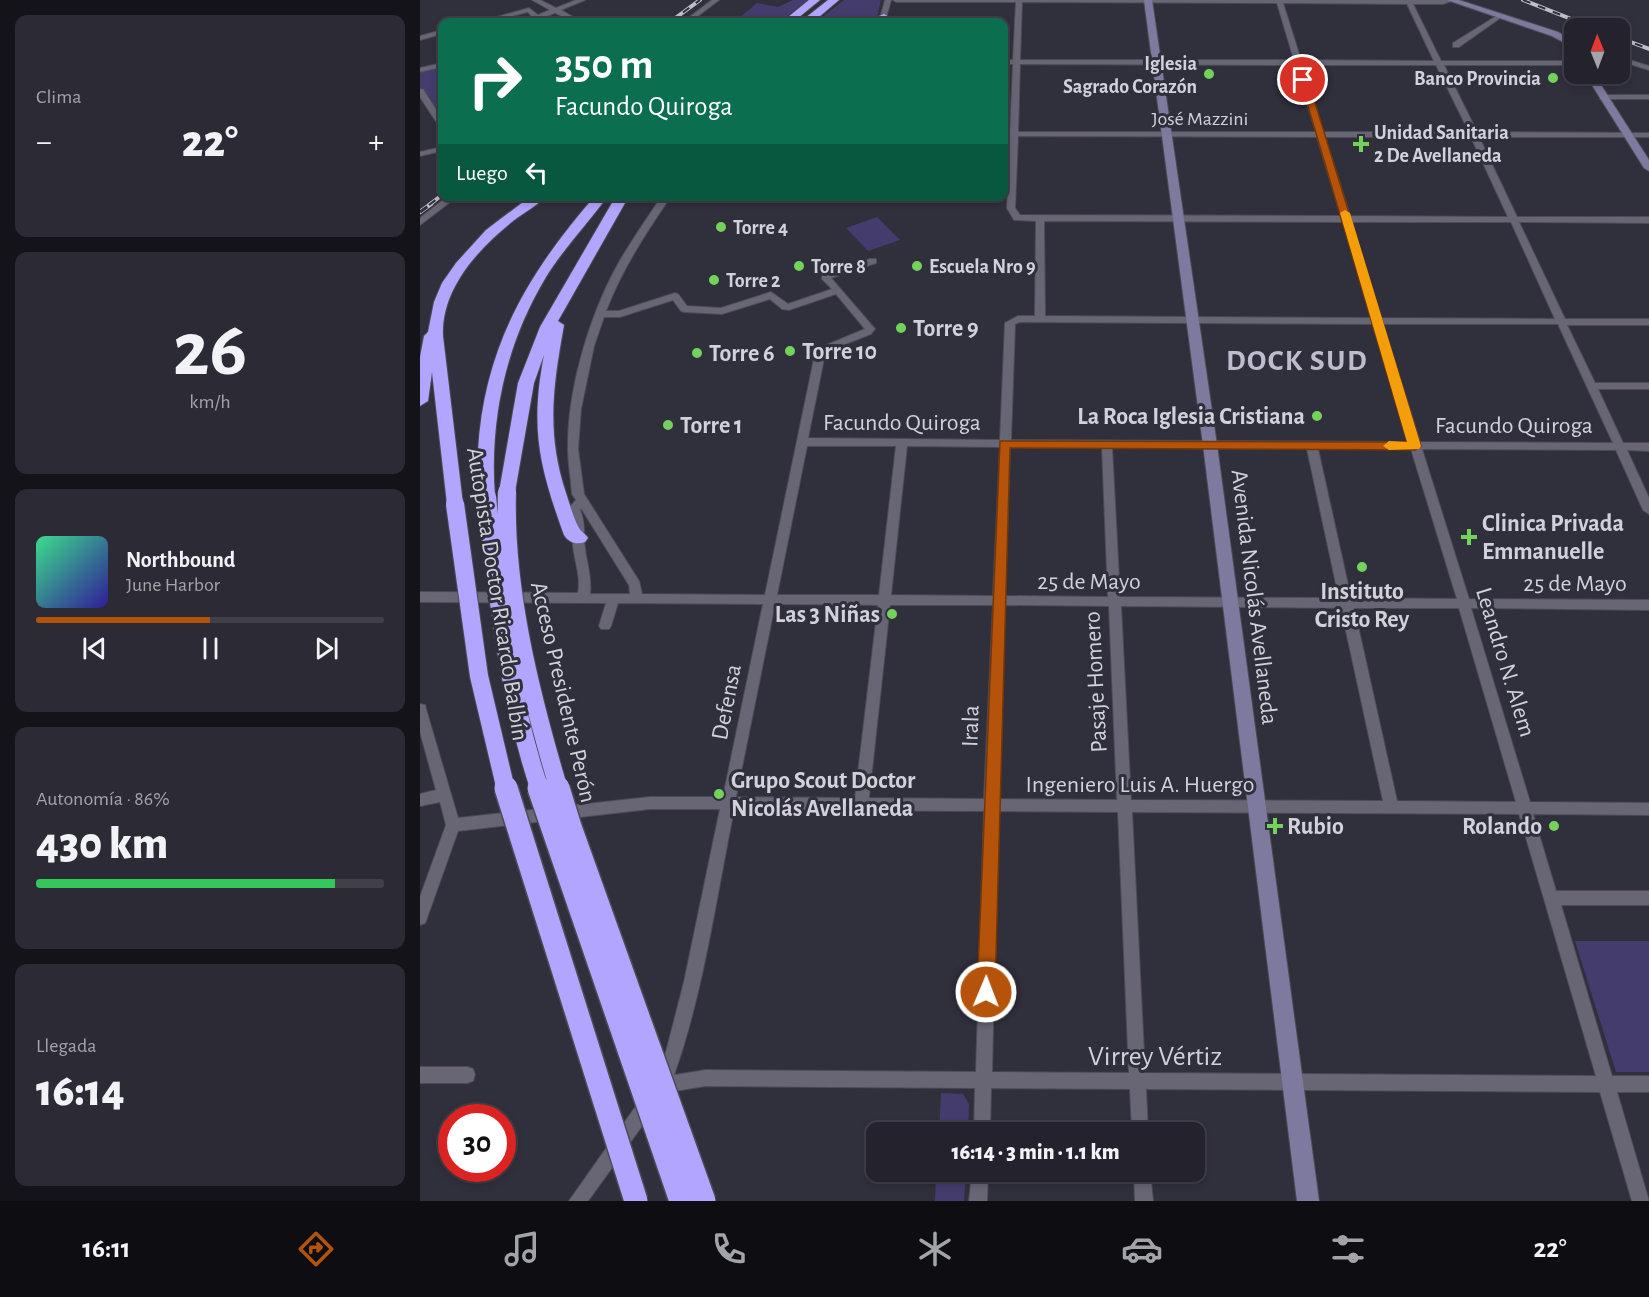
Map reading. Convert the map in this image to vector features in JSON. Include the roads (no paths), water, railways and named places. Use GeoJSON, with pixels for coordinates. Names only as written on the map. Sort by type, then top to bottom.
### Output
{"type":"FeatureCollection","features":[{"type":"Feature","properties":{"kind":"highway"},"geometry":{"type":"LineString","coordinates":[[792,18],[815,0]]}},
{"type":"Feature","properties":{"kind":"highway"},"geometry":{"type":"LineString","coordinates":[[812,18],[834,0]]}},
{"type":"Feature","properties":{"kind":"highway","name":"Autopista Doctor Ricardo Balbín"},"geometry":{"type":"LineString","coordinates":[[533,201],[499,225],[472,253],[445,293],[436,320],[441,405],[479,676],[501,772],[533,884],[636,1201]]}},
{"type":"Feature","properties":{"kind":"highway","name":"Autopista Doctor Ricardo Balbín"},"geometry":{"type":"LineString","coordinates":[[598,201],[555,253],[526,295],[514,319],[502,351],[492,391],[486,453],[497,495],[499,605],[520,716],[538,784],[681,1201]]}},
{"type":"Feature","properties":{"kind":"highway","name":"Acceso Presidente Perón"},"geometry":{"type":"LineString","coordinates":[[620,201],[547,327],[526,383],[497,495],[506,530],[527,663],[551,763],[570,827],[704,1201]]}},
{"type":"Feature","properties":{"kind":"highway"},"geometry":{"type":"LineString","coordinates":[[564,296],[558,314],[548,379],[544,427],[558,495],[573,536],[579,538]]}},
{"type":"Feature","properties":{"kind":"highway"},"geometry":{"type":"LineString","coordinates":[[420,401],[427,351],[436,320]]}},
{"type":"Feature","properties":{"kind":"main road"},"geometry":{"type":"LineString","coordinates":[[1451,0],[1560,36],[1564,39]]}},
{"type":"Feature","properties":{"kind":"main road","name":"Avenida Nicolás Avellaneda"},"geometry":{"type":"LineString","coordinates":[[1148,1],[1194,320],[1308,1201]]}},
{"type":"Feature","properties":{"kind":"main road"},"geometry":{"type":"LineString","coordinates":[[1595,84],[1649,168]]}},
{"type":"Feature","properties":{"kind":"street"},"geometry":{"type":"LineString","coordinates":[[494,18],[524,8],[536,0],[570,18]]}},
{"type":"Feature","properties":{"kind":"street"},"geometry":{"type":"LineString","coordinates":[[542,18],[582,0]]}},
{"type":"Feature","properties":{"kind":"street"},"geometry":{"type":"LineString","coordinates":[[692,18],[716,0]]}},
{"type":"Feature","properties":{"kind":"street"},"geometry":{"type":"LineString","coordinates":[[884,18],[888,0]]}},
{"type":"Feature","properties":{"kind":"street"},"geometry":{"type":"LineString","coordinates":[[896,0],[1451,0]]}},
{"type":"Feature","properties":{"kind":"street"},"geometry":{"type":"LineString","coordinates":[[1019,1],[1011,208],[1017,218],[1649,220]]}},
{"type":"Feature","properties":{"kind":"street","name":"Leandro N. Alem"},"geometry":{"type":"LineString","coordinates":[[1279,1],[1464,603],[1641,1201]]}},
{"type":"Feature","properties":{"kind":"street"},"geometry":{"type":"LineString","coordinates":[[1409,1],[1474,134],[1649,510]]}},
{"type":"Feature","properties":{"kind":"street"},"geometry":{"type":"LineString","coordinates":[[524,8],[533,18]]}},
{"type":"Feature","properties":{"kind":"street"},"geometry":{"type":"LineString","coordinates":[[1456,45],[1500,16]]}},
{"type":"Feature","properties":{"kind":"street"},"geometry":{"type":"LineString","coordinates":[[420,38],[438,33]]}},
{"type":"Feature","properties":{"kind":"street"},"geometry":{"type":"LineString","coordinates":[[1630,61],[1649,68]]}},
{"type":"Feature","properties":{"kind":"street"},"geometry":{"type":"LineString","coordinates":[[1008,62],[1564,63]]}},
{"type":"Feature","properties":{"kind":"street"},"geometry":{"type":"LineString","coordinates":[[421,68],[438,65]]}},
{"type":"Feature","properties":{"kind":"street"},"geometry":{"type":"LineString","coordinates":[[420,91],[438,118]]}},
{"type":"Feature","properties":{"kind":"street"},"geometry":{"type":"LineString","coordinates":[[1603,97],[1649,97]]}},
{"type":"Feature","properties":{"kind":"street","name":"José Mazzini"},"geometry":{"type":"LineString","coordinates":[[1008,134],[1649,135]]}},
{"type":"Feature","properties":{"kind":"street"},"geometry":{"type":"LineString","coordinates":[[420,154],[438,150]]}},
{"type":"Feature","properties":{"kind":"street"},"geometry":{"type":"LineString","coordinates":[[420,222],[447,201]]}},
{"type":"Feature","properties":{"kind":"street"},"geometry":{"type":"LineString","coordinates":[[637,599],[635,584],[581,502],[573,462],[576,409],[581,377],[600,314],[630,251],[664,201]]}},
{"type":"Feature","properties":{"kind":"street"},"geometry":{"type":"LineString","coordinates":[[1040,218],[1040,319],[1649,322]]}},
{"type":"Feature","properties":{"kind":"street"},"geometry":{"type":"LineString","coordinates":[[600,314],[620,314],[675,296],[684,309],[691,310],[728,310],[771,295],[785,307],[789,307],[838,290],[825,277],[873,261]]}},
{"type":"Feature","properties":{"kind":"street","name":"Defensa"},"geometry":{"type":"LineString","coordinates":[[578,1201],[662,1085],[674,1052],[688,1000],[819,360],[827,348],[868,332],[870,329],[838,290]]}},
{"type":"Feature","properties":{"kind":"street","name":"Irala"},"geometry":{"type":"LineString","coordinates":[[982,1122],[991,806],[1010,323],[1018,320],[1040,319]]}},
{"type":"Feature","properties":{"kind":"street"},"geometry":{"type":"LineString","coordinates":[[1591,386],[1649,386]]}},
{"type":"Feature","properties":{"kind":"street","name":"Facundo Quiroga"},"geometry":{"type":"LineString","coordinates":[[802,442],[1649,447]]}},
{"type":"Feature","properties":{"kind":"street"},"geometry":{"type":"LineString","coordinates":[[861,804],[902,443]]}},
{"type":"Feature","properties":{"kind":"street","name":"Pasaje Homero"},"geometry":{"type":"LineString","coordinates":[[1107,444],[1140,1122]]}},
{"type":"Feature","properties":{"kind":"street"},"geometry":{"type":"LineString","coordinates":[[1312,445],[1391,807]]}},
{"type":"Feature","properties":{"kind":"street"},"geometry":{"type":"LineString","coordinates":[[581,502],[574,508],[580,525],[579,538],[587,579],[583,598]]}},
{"type":"Feature","properties":{"kind":"street","name":"25 de Mayo"},"geometry":{"type":"LineString","coordinates":[[420,597],[1649,605]]}},
{"type":"Feature","properties":{"kind":"street"},"geometry":{"type":"LineString","coordinates":[[605,626],[613,598]]}},
{"type":"Feature","properties":{"kind":"street"},"geometry":{"type":"LineString","coordinates":[[420,709],[453,825],[420,918]]}},
{"type":"Feature","properties":{"kind":"street"},"geometry":{"type":"LineString","coordinates":[[420,800],[443,795]]}},
{"type":"Feature","properties":{"kind":"street","name":"Ingeniero Luis A. Huergo"},"geometry":{"type":"LineString","coordinates":[[453,825],[636,804],[1649,809]]}},
{"type":"Feature","properties":{"kind":"street"},"geometry":{"type":"LineString","coordinates":[[1551,898],[1649,898]]}},
{"type":"Feature","properties":{"kind":"street"},"geometry":{"type":"LineString","coordinates":[[420,1075],[467,1075]]}},
{"type":"Feature","properties":{"kind":"street","name":"Virrey Vértiz"},"geometry":{"type":"LineString","coordinates":[[662,1085],[706,1078],[1649,1084]]}},
{"type":"Feature","properties":{"kind":"street"},"geometry":{"type":"LineString","coordinates":[[978,1201],[979,1182]]}},
{"type":"Feature","properties":{"kind":"street"},"geometry":{"type":"LineString","coordinates":[[1142,1182],[1143,1201]]}},
{"type":"Feature","properties":{"kind":"railway"},"geometry":{"type":"LineString","coordinates":[[675,18],[700,0]]}},
{"type":"Feature","properties":{"kind":"railway"},"geometry":{"type":"LineString","coordinates":[[1523,0],[1569,18]]}},
{"type":"Feature","properties":{"kind":"railway"},"geometry":{"type":"LineString","coordinates":[[1630,42],[1649,49]]}},
{"type":"Feature","properties":{"kind":"railway"},"geometry":{"type":"LineString","coordinates":[[429,205],[438,198]]}},
{"type":"Feature","properties":{"kind":"railway"},"geometry":{"type":"LineString","coordinates":[[420,212],[431,204]]}},
{"type":"Feature","properties":{"kind":"place","name":"Iglesia Sagrado Corazón"},"geometry":{"type":"Point","coordinates":[1209,74]}},
{"type":"Feature","properties":{"kind":"place","name":"Banco Provincia"},"geometry":{"type":"Point","coordinates":[1553,78]}},
{"type":"Feature","properties":{"kind":"place","name":"Unidad Sanitaria 2 De Avellaneda"},"geometry":{"type":"Point","coordinates":[1361,144]}},
{"type":"Feature","properties":{"kind":"place","name":"Torre 4"},"geometry":{"type":"Point","coordinates":[721,227]}},
{"type":"Feature","properties":{"kind":"place","name":"Torre 8"},"geometry":{"type":"Point","coordinates":[799,266]}},
{"type":"Feature","properties":{"kind":"place","name":"Escuela Nro 9"},"geometry":{"type":"Point","coordinates":[917,266]}},
{"type":"Feature","properties":{"kind":"place","name":"Torre 2"},"geometry":{"type":"Point","coordinates":[714,280]}},
{"type":"Feature","properties":{"kind":"place","name":"Torre 9"},"geometry":{"type":"Point","coordinates":[901,328]}},
{"type":"Feature","properties":{"kind":"place","name":"Torre 10"},"geometry":{"type":"Point","coordinates":[790,351]}},
{"type":"Feature","properties":{"kind":"place","name":"Torre 6"},"geometry":{"type":"Point","coordinates":[697,353]}},
{"type":"Feature","properties":{"kind":"place","name":"La Roca Iglesia Cristiana"},"geometry":{"type":"Point","coordinates":[1317,416]}},
{"type":"Feature","properties":{"kind":"place","name":"Torre 1"},"geometry":{"type":"Point","coordinates":[668,425]}},
{"type":"Feature","properties":{"kind":"place","name":"Clinica Privada Emmanuelle"},"geometry":{"type":"Point","coordinates":[1469,537]}},
{"type":"Feature","properties":{"kind":"place","name":"Instituto Cristo Rey"},"geometry":{"type":"Point","coordinates":[1362,567]}},
{"type":"Feature","properties":{"kind":"place","name":"Las 3 Niñas"},"geometry":{"type":"Point","coordinates":[892,614]}},
{"type":"Feature","properties":{"kind":"place","name":"Grupo Scout Doctor Nicolás Avellaneda"},"geometry":{"type":"Point","coordinates":[719,794]}},
{"type":"Feature","properties":{"kind":"place","name":"Rubio"},"geometry":{"type":"Point","coordinates":[1275,826]}},
{"type":"Feature","properties":{"kind":"place","name":"Rolando"},"geometry":{"type":"Point","coordinates":[1554,826]}},
{"type":"Feature","properties":{"kind":"district","name":"DOCK SUD"},"geometry":{"type":"Point","coordinates":[1297,360]}}]}
